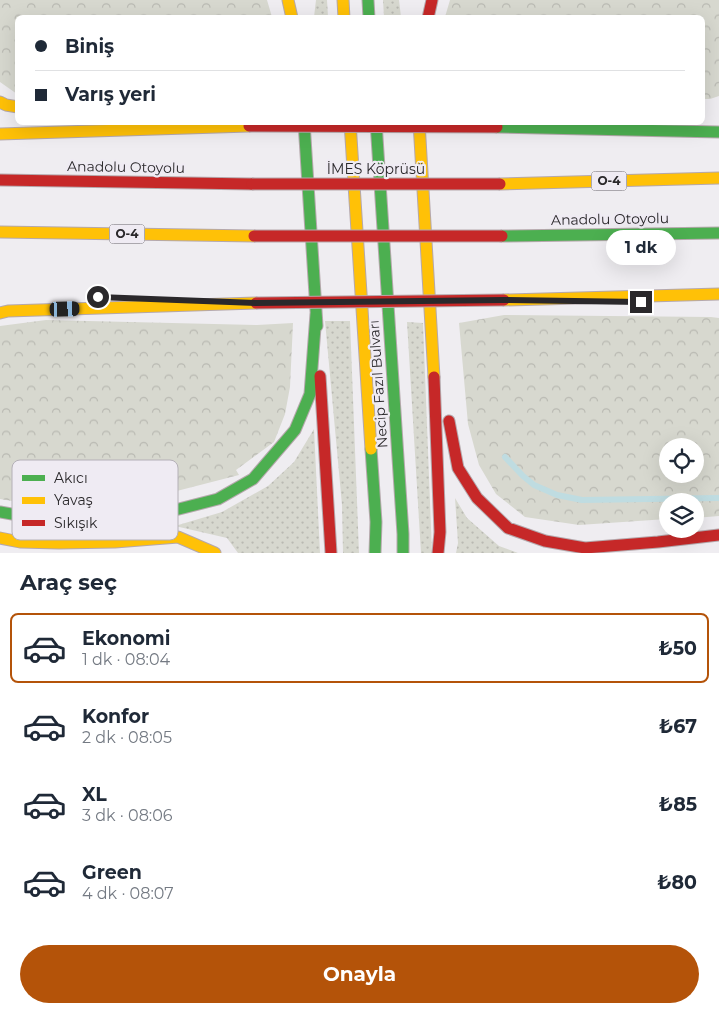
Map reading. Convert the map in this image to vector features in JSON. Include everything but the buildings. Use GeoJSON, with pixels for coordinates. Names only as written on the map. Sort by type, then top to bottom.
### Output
{"type":"FeatureCollection","features":[{"type":"Feature","properties":{"kind":"main road"},"geometry":{"type":"LineString","coordinates":[[288,0],[291,15]]}},
{"type":"Feature","properties":{"kind":"main road"},"geometry":{"type":"LineString","coordinates":[[343,0],[344,15]]}},
{"type":"Feature","properties":{"kind":"main road"},"geometry":{"type":"LineString","coordinates":[[368,0],[369,15]]}},
{"type":"Feature","properties":{"kind":"main road"},"geometry":{"type":"LineString","coordinates":[[429,15],[432,0]]}},
{"type":"Feature","properties":{"kind":"main road"},"geometry":{"type":"LineString","coordinates":[[0,102],[15,106]]}},
{"type":"Feature","properties":{"kind":"main road"},"geometry":{"type":"LineString","coordinates":[[230,125],[249,126]]}},
{"type":"Feature","properties":{"kind":"main road"},"geometry":{"type":"LineString","coordinates":[[304,125],[331,553]]}},
{"type":"Feature","properties":{"kind":"main road","name":"Necip Fazıl Bulvarı"},"geometry":{"type":"LineString","coordinates":[[350,125],[376,522],[375,553]]}},
{"type":"Feature","properties":{"kind":"main road","name":"Necip Fazıl Bulvarı"},"geometry":{"type":"LineString","coordinates":[[376,125],[403,553]]}},
{"type":"Feature","properties":{"kind":"main road"},"geometry":{"type":"LineString","coordinates":[[419,125],[432,337],[440,532],[438,553]]}},
{"type":"Feature","properties":{"kind":"main road"},"geometry":{"type":"LineString","coordinates":[[498,127],[528,125]]}},
{"type":"Feature","properties":{"kind":"main road"},"geometry":{"type":"LineString","coordinates":[[0,134],[249,126],[498,127],[719,132]]}},
{"type":"Feature","properties":{"kind":"main road","name":"İMES Köprüsü"},"geometry":{"type":"LineString","coordinates":[[252,184],[500,184],[719,178]]}},
{"type":"Feature","properties":{"kind":"main road","name":"Anadolu Otoyolu"},"geometry":{"type":"LineString","coordinates":[[0,180],[252,184]]}},
{"type":"Feature","properties":{"kind":"main road","name":"Anadolu Otoyolu"},"geometry":{"type":"LineString","coordinates":[[0,232],[254,236],[502,236],[719,233]]}},
{"type":"Feature","properties":{"kind":"main road"},"geometry":{"type":"LineString","coordinates":[[0,314],[8,311],[256,303],[504,300],[719,294]]}},
{"type":"Feature","properties":{"kind":"main road"},"geometry":{"type":"LineString","coordinates":[[98,297],[256,303]]}},
{"type":"Feature","properties":{"kind":"main road"},"geometry":{"type":"LineString","coordinates":[[504,300],[719,304]]}},
{"type":"Feature","properties":{"kind":"main road"},"geometry":{"type":"LineString","coordinates":[[178,509],[218,499],[253,479],[295,430],[310,394],[316,314]]}},
{"type":"Feature","properties":{"kind":"main road"},"geometry":{"type":"LineString","coordinates":[[432,337],[458,468],[477,498],[508,528],[545,541],[585,548],[719,535]]}},
{"type":"Feature","properties":{"kind":"main road"},"geometry":{"type":"LineString","coordinates":[[178,537],[215,553]]}},
{"type":"Feature","properties":{"kind":"main road"},"geometry":{"type":"LineString","coordinates":[[0,538],[20,542],[59,543],[140,540]]}},
{"type":"Feature","properties":{"kind":"green space"},"geometry":{"type":"Polygon","coordinates":[[[0,0],[267,0],[271,15],[15,15],[15,93],[0,82],[0,0]]]}},
{"type":"Feature","properties":{"kind":"green space"},"geometry":{"type":"Polygon","coordinates":[[[316,0],[327,0],[328,15],[314,15],[316,0]]]}},
{"type":"Feature","properties":{"kind":"green space"},"geometry":{"type":"Polygon","coordinates":[[[383,0],[399,0],[401,15],[384,15],[383,0]]]}},
{"type":"Feature","properties":{"kind":"green space"},"geometry":{"type":"Polygon","coordinates":[[[450,0],[719,0],[719,96],[705,99],[705,15],[446,15],[450,0]]]}},
{"type":"Feature","properties":{"kind":"green space"},"geometry":{"type":"Polygon","coordinates":[[[504,315],[719,318],[719,516],[704,517],[704,493],[659,493],[659,520],[579,525],[525,517],[496,494],[479,465],[468,424],[459,323],[504,315]]]}},
{"type":"Feature","properties":{"kind":"green space"},"geometry":{"type":"Polygon","coordinates":[[[46,320],[257,325],[293,323],[290,387],[285,414],[274,442],[236,470],[239,475],[178,491],[178,460],[12,460],[12,501],[0,499],[0,326],[46,320]]]}},
{"type":"Feature","properties":{"kind":"green space"},"geometry":{"type":"Polygon","coordinates":[[[325,321],[350,321],[359,553],[343,553],[342,505],[325,321]]]}},
{"type":"Feature","properties":{"kind":"green space"},"geometry":{"type":"Polygon","coordinates":[[[407,322],[423,323],[432,553],[421,553],[407,322]]]}},
{"type":"Feature","properties":{"kind":"green space"},"geometry":{"type":"Polygon","coordinates":[[[314,429],[320,553],[238,553],[227,538],[178,527],[178,525],[222,512],[268,486],[294,462],[314,429]]]}},
{"type":"Feature","properties":{"kind":"green space"},"geometry":{"type":"Polygon","coordinates":[[[455,498],[467,518],[499,546],[518,553],[456,553],[458,543],[455,498]]]}},
{"type":"Feature","properties":{"kind":"waterway"},"geometry":{"type":"LineString","coordinates":[[505,457],[534,485],[557,495],[582,500],[719,498]]}},
{"type":"Feature","properties":{"kind":"traffic: fast"},"geometry":{"type":"LineString","coordinates":[[368,0],[369,15]]}},
{"type":"Feature","properties":{"kind":"traffic: fast"},"geometry":{"type":"LineString","coordinates":[[304,125],[317,326]]}},
{"type":"Feature","properties":{"kind":"traffic: fast"},"geometry":{"type":"LineString","coordinates":[[376,125],[403,553]]}},
{"type":"Feature","properties":{"kind":"traffic: fast"},"geometry":{"type":"LineString","coordinates":[[497,127],[719,132]]}},
{"type":"Feature","properties":{"kind":"traffic: fast"},"geometry":{"type":"LineString","coordinates":[[502,236],[719,233]]}},
{"type":"Feature","properties":{"kind":"traffic: fast"},"geometry":{"type":"LineString","coordinates":[[178,509],[218,499],[253,479],[295,430],[310,394],[316,314]]}},
{"type":"Feature","properties":{"kind":"traffic: fast"},"geometry":{"type":"LineString","coordinates":[[371,449],[376,522],[375,553]]}},
{"type":"Feature","properties":{"kind":"traffic: fast"},"geometry":{"type":"LineString","coordinates":[[0,512],[12,514]]}},
{"type":"Feature","properties":{"kind":"traffic: slow"},"geometry":{"type":"LineString","coordinates":[[288,0],[291,15]]}},
{"type":"Feature","properties":{"kind":"traffic: slow"},"geometry":{"type":"LineString","coordinates":[[343,0],[344,15]]}},
{"type":"Feature","properties":{"kind":"traffic: slow"},"geometry":{"type":"LineString","coordinates":[[0,102],[15,106]]}},
{"type":"Feature","properties":{"kind":"traffic: slow"},"geometry":{"type":"LineString","coordinates":[[350,125],[371,449]]}},
{"type":"Feature","properties":{"kind":"traffic: slow"},"geometry":{"type":"LineString","coordinates":[[419,125],[434,377]]}},
{"type":"Feature","properties":{"kind":"traffic: slow"},"geometry":{"type":"LineString","coordinates":[[0,134],[249,126]]}},
{"type":"Feature","properties":{"kind":"traffic: slow"},"geometry":{"type":"LineString","coordinates":[[500,184],[719,178]]}},
{"type":"Feature","properties":{"kind":"traffic: slow"},"geometry":{"type":"LineString","coordinates":[[0,232],[254,236]]}},
{"type":"Feature","properties":{"kind":"traffic: slow"},"geometry":{"type":"LineString","coordinates":[[504,300],[719,294]]}},
{"type":"Feature","properties":{"kind":"traffic: slow"},"geometry":{"type":"LineString","coordinates":[[0,313],[8,311],[256,303]]}},
{"type":"Feature","properties":{"kind":"traffic: slow"},"geometry":{"type":"LineString","coordinates":[[178,537],[215,553]]}},
{"type":"Feature","properties":{"kind":"traffic: slow"},"geometry":{"type":"LineString","coordinates":[[0,538],[20,542],[59,543],[140,540]]}},
{"type":"Feature","properties":{"kind":"traffic: jam"},"geometry":{"type":"LineString","coordinates":[[429,15],[432,0]]}},
{"type":"Feature","properties":{"kind":"traffic: jam"},"geometry":{"type":"LineString","coordinates":[[249,126],[497,127]]}},
{"type":"Feature","properties":{"kind":"traffic: jam"},"geometry":{"type":"LineString","coordinates":[[0,180],[252,184]]}},
{"type":"Feature","properties":{"kind":"traffic: jam"},"geometry":{"type":"LineString","coordinates":[[252,184],[500,184]]}},
{"type":"Feature","properties":{"kind":"traffic: jam"},"geometry":{"type":"LineString","coordinates":[[254,236],[502,236]]}},
{"type":"Feature","properties":{"kind":"traffic: jam"},"geometry":{"type":"LineString","coordinates":[[256,303],[504,300]]}},
{"type":"Feature","properties":{"kind":"traffic: jam"},"geometry":{"type":"LineString","coordinates":[[320,376],[331,553]]}},
{"type":"Feature","properties":{"kind":"traffic: jam"},"geometry":{"type":"LineString","coordinates":[[434,377],[440,532],[438,553]]}},
{"type":"Feature","properties":{"kind":"traffic: jam"},"geometry":{"type":"LineString","coordinates":[[449,421],[458,468],[477,498],[508,528],[545,541],[585,548],[719,535]]}},
{"type":"Feature","properties":{"kind":"route"},"geometry":{"type":"LineString","coordinates":[[98,297],[256,303],[504,300],[641,302]]}}]}
